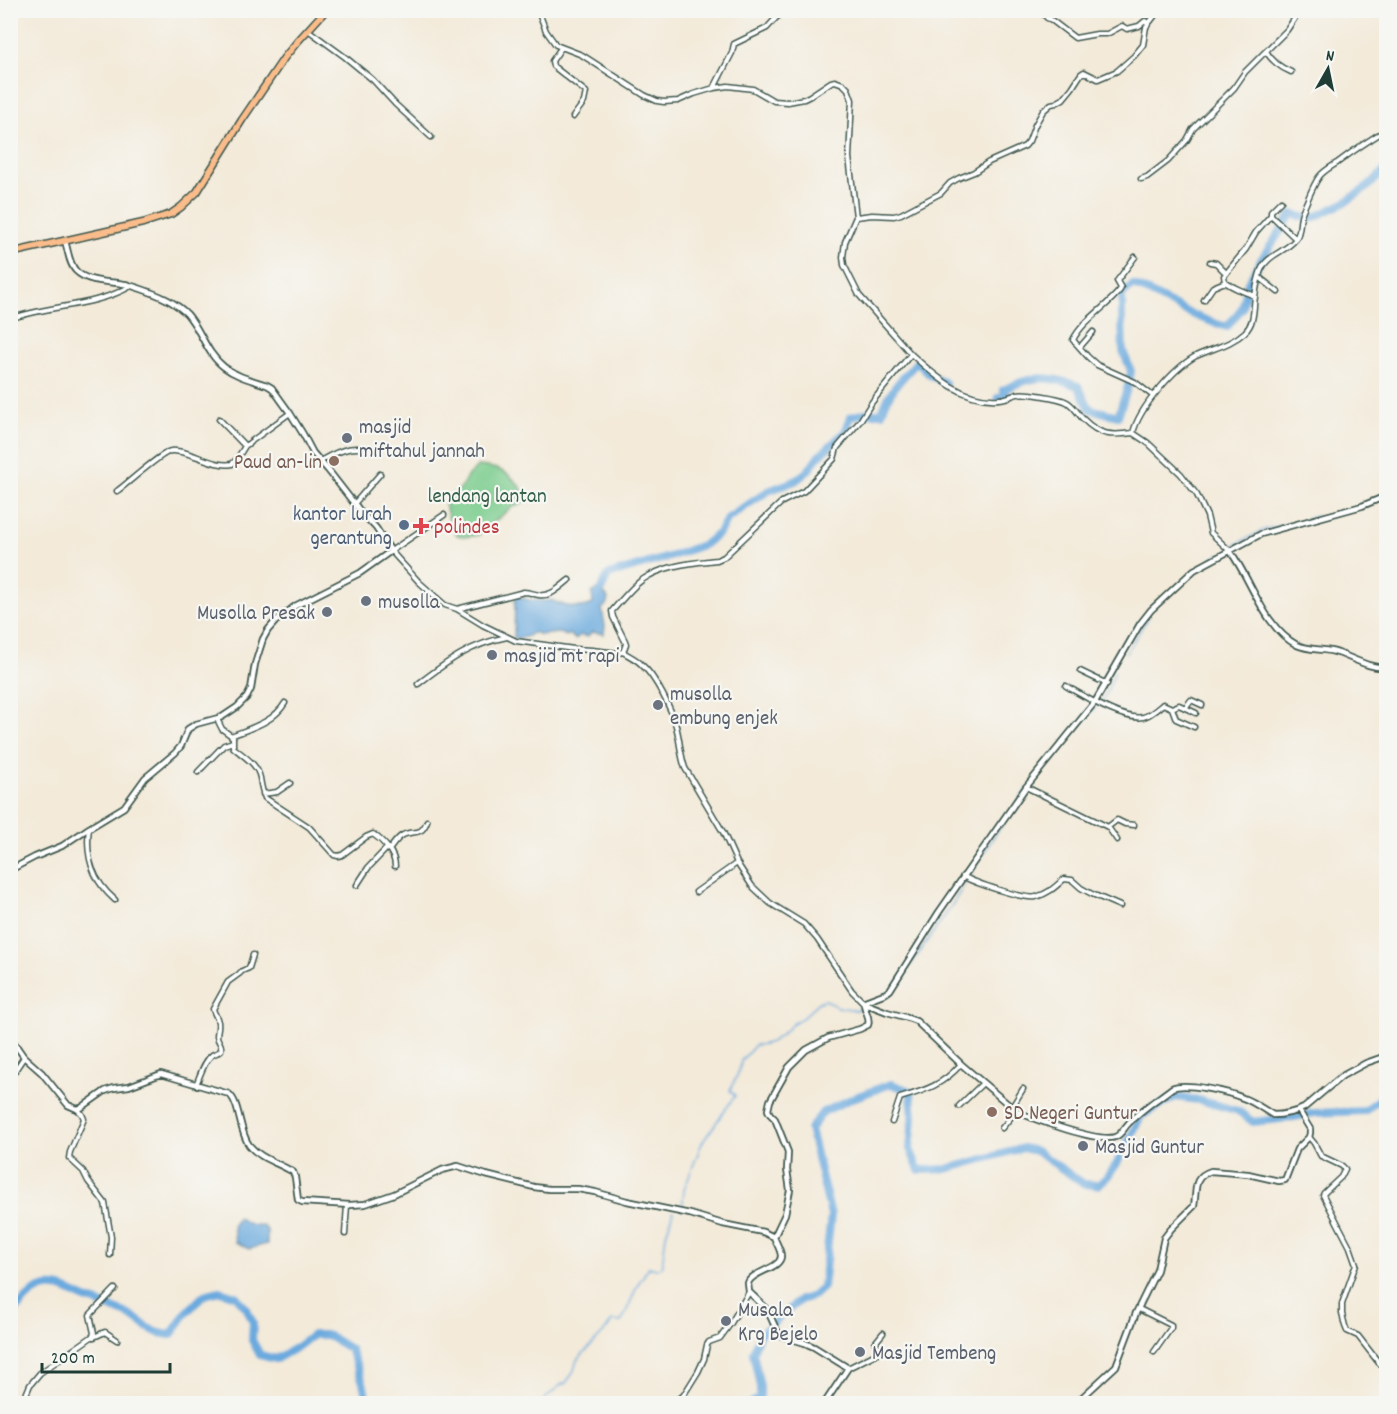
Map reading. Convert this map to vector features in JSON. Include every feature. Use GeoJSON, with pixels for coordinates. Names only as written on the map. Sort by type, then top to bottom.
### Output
{"type":"FeatureCollection","features":[{"type":"Feature","properties":{"kind":"highway"},"geometry":{"type":"LineString","coordinates":[[10,253],[171,214],[190,199],[203,183],[284,58],[326,10]]}},
{"type":"Feature","properties":{"kind":"street"},"geometry":{"type":"LineString","coordinates":[[538,10],[554,43],[561,48],[582,55],[657,101],[678,101],[714,88],[728,86],[753,89],[774,101],[784,102],[804,99],[831,82],[836,81],[843,84],[848,89],[852,100],[849,157],[856,217],[845,242],[844,265],[859,295],[911,354],[943,381],[973,396],[1001,399],[1024,393],[1058,400],[1069,404],[1100,432],[1118,435],[1133,433],[1152,447],[1188,482],[1204,510],[1211,533],[1230,551],[1264,610],[1280,632],[1291,641],[1307,648],[1336,652],[1355,660],[1386,667]]}},
{"type":"Feature","properties":{"kind":"street"},"geometry":{"type":"LineString","coordinates":[[714,88],[734,44],[767,28],[786,10]]}},
{"type":"Feature","properties":{"kind":"street"},"geometry":{"type":"LineString","coordinates":[[1040,10],[1073,38],[1108,33],[1122,26],[1127,29],[1139,26],[1145,21],[1148,23]]}},
{"type":"Feature","properties":{"kind":"street"},"geometry":{"type":"LineString","coordinates":[[856,217],[901,214],[941,193],[950,183],[959,178],[1024,146],[1029,141],[1043,111],[1051,104],[1063,99],[1081,74],[1086,73],[1096,79],[1101,78],[1115,72],[1134,56],[1143,45],[1148,23],[1159,10]]}},
{"type":"Feature","properties":{"kind":"street"},"geometry":{"type":"LineString","coordinates":[[1141,179],[1168,161],[1187,140],[1193,129],[1287,30],[1300,10]]}},
{"type":"Feature","properties":{"kind":"street"},"geometry":{"type":"LineString","coordinates":[[308,30],[373,80],[431,138]]}},
{"type":"Feature","properties":{"kind":"street"},"geometry":{"type":"LineString","coordinates":[[561,48],[552,61],[552,65],[586,92],[584,102],[573,117]]}},
{"type":"Feature","properties":{"kind":"street"},"geometry":{"type":"LineString","coordinates":[[1266,51],[1271,58],[1291,72]]}},
{"type":"Feature","properties":{"kind":"street"},"geometry":{"type":"LineString","coordinates":[[1133,433],[1139,417],[1153,396],[1174,375],[1192,359],[1227,344],[1248,329],[1254,313],[1255,296],[1263,266],[1296,239],[1299,232],[1300,215],[1320,176],[1357,148],[1386,130]]}},
{"type":"Feature","properties":{"kind":"street"},"geometry":{"type":"LineString","coordinates":[[1386,162],[1383,168],[1386,172]]}},
{"type":"Feature","properties":{"kind":"street"},"geometry":{"type":"LineString","coordinates":[[1255,296],[1239,291],[1225,282],[1224,276],[1271,215],[1270,211],[1281,201]]}},
{"type":"Feature","properties":{"kind":"street"},"geometry":{"type":"LineString","coordinates":[[1271,215],[1296,239]]}},
{"type":"Feature","properties":{"kind":"street"},"geometry":{"type":"LineString","coordinates":[[65,241],[74,268],[83,276],[131,286],[166,299],[188,316],[221,365],[234,373],[270,387],[290,413],[313,453],[376,528],[391,551],[438,600],[519,642],[623,652],[639,662],[645,668],[675,720],[685,768],[718,823],[737,863],[755,890],[801,922],[817,939],[850,988],[864,1003],[916,1021],[961,1064],[1014,1109],[1024,1115],[1072,1132],[1108,1138],[1119,1136],[1136,1117],[1178,1085],[1242,1097],[1275,1115],[1300,1112],[1342,1076],[1386,1056]]}},
{"type":"Feature","properties":{"kind":"street"},"geometry":{"type":"LineString","coordinates":[[1135,257],[1116,281],[1121,288],[1120,291],[1084,324],[1072,340],[1097,365],[1134,382],[1153,396]]}},
{"type":"Feature","properties":{"kind":"street"},"geometry":{"type":"LineString","coordinates":[[1210,261],[1216,263],[1226,273]]}},
{"type":"Feature","properties":{"kind":"street"},"geometry":{"type":"LineString","coordinates":[[1259,278],[1278,292]]}},
{"type":"Feature","properties":{"kind":"street"},"geometry":{"type":"LineString","coordinates":[[1204,300],[1213,287],[1225,282]]}},
{"type":"Feature","properties":{"kind":"street"},"geometry":{"type":"LineString","coordinates":[[10,319],[99,299],[131,286]]}},
{"type":"Feature","properties":{"kind":"street"},"geometry":{"type":"LineString","coordinates":[[1080,347],[1093,332]]}},
{"type":"Feature","properties":{"kind":"street"},"geometry":{"type":"LineString","coordinates":[[623,652],[626,644],[613,618],[612,611],[638,582],[668,568],[724,557],[782,502],[804,491],[834,459],[837,448],[911,354]]}},
{"type":"Feature","properties":{"kind":"street"},"geometry":{"type":"LineString","coordinates":[[117,491],[168,452],[181,452],[229,465],[237,459],[245,446],[290,413]]}},
{"type":"Feature","properties":{"kind":"street"},"geometry":{"type":"LineString","coordinates":[[219,419],[245,446]]}},
{"type":"Feature","properties":{"kind":"street"},"geometry":{"type":"LineString","coordinates":[[320,461],[349,447],[380,450]]}},
{"type":"Feature","properties":{"kind":"street"},"geometry":{"type":"LineString","coordinates":[[354,504],[380,474]]}},
{"type":"Feature","properties":{"kind":"street"},"geometry":{"type":"LineString","coordinates":[[864,1003],[890,990],[968,879],[980,855],[1027,788],[1095,702],[1140,624],[1151,610],[1194,570],[1261,534],[1362,506],[1386,496]]}},
{"type":"Feature","properties":{"kind":"street"},"geometry":{"type":"LineString","coordinates":[[10,870],[62,846],[124,807],[145,778],[176,753],[188,729],[196,724],[226,716],[237,707],[249,694],[262,639],[275,622],[296,606],[360,573],[444,514]]}},
{"type":"Feature","properties":{"kind":"street"},"geometry":{"type":"LineString","coordinates":[[457,609],[529,591],[542,595],[548,594],[569,580]]}},
{"type":"Feature","properties":{"kind":"street"},"geometry":{"type":"LineString","coordinates":[[418,684],[465,650],[508,637]]}},
{"type":"Feature","properties":{"kind":"street"},"geometry":{"type":"LineString","coordinates":[[1080,671],[1107,684]]}},
{"type":"Feature","properties":{"kind":"street"},"geometry":{"type":"LineString","coordinates":[[1066,686],[1103,706],[1122,714],[1138,717],[1149,715],[1163,704],[1172,708],[1176,719],[1194,727]]}},
{"type":"Feature","properties":{"kind":"street"},"geometry":{"type":"LineString","coordinates":[[1185,708],[1191,700],[1202,705]]}},
{"type":"Feature","properties":{"kind":"street"},"geometry":{"type":"LineString","coordinates":[[231,736],[269,720],[285,703]]}},
{"type":"Feature","properties":{"kind":"street"},"geometry":{"type":"LineString","coordinates":[[1172,708],[1178,705],[1196,713]]}},
{"type":"Feature","properties":{"kind":"street"},"geometry":{"type":"LineString","coordinates":[[217,719],[222,729],[233,737],[233,747],[255,767],[260,776],[265,798],[309,827],[336,856],[342,855],[370,834],[376,836],[388,849],[394,857],[395,866]]}},
{"type":"Feature","properties":{"kind":"street"},"geometry":{"type":"LineString","coordinates":[[198,772],[224,745],[232,742]]}},
{"type":"Feature","properties":{"kind":"street"},"geometry":{"type":"LineString","coordinates":[[263,794],[277,792],[291,783]]}},
{"type":"Feature","properties":{"kind":"street"},"geometry":{"type":"LineString","coordinates":[[1027,788],[1108,827],[1117,840]]}},
{"type":"Feature","properties":{"kind":"street"},"geometry":{"type":"LineString","coordinates":[[1108,827],[1117,820],[1134,825]]}},
{"type":"Feature","properties":{"kind":"street"},"geometry":{"type":"LineString","coordinates":[[357,885],[368,868],[403,834],[421,831],[427,821]]}},
{"type":"Feature","properties":{"kind":"street"},"geometry":{"type":"LineString","coordinates":[[88,828],[87,849],[93,871],[100,885],[115,900]]}},
{"type":"Feature","properties":{"kind":"street"},"geometry":{"type":"LineString","coordinates":[[696,892],[737,863]]}},
{"type":"Feature","properties":{"kind":"street"},"geometry":{"type":"LineString","coordinates":[[968,879],[993,888],[1033,897],[1052,891],[1064,879],[1068,879],[1092,894],[1120,906]]}},
{"type":"Feature","properties":{"kind":"street"},"geometry":{"type":"LineString","coordinates":[[196,1085],[210,1057],[219,1052],[221,1048],[217,1037],[218,1021],[213,1009],[228,982],[249,968],[253,955]]}},
{"type":"Feature","properties":{"kind":"street"},"geometry":{"type":"LineString","coordinates":[[774,1238],[785,1214],[790,1190],[787,1170],[788,1152],[775,1119],[768,1110],[770,1101],[789,1067],[806,1050],[828,1038],[868,1025],[869,1020],[864,1003]]}},
{"type":"Feature","properties":{"kind":"street"},"geometry":{"type":"LineString","coordinates":[[10,1038],[24,1057],[68,1105],[82,1114],[84,1119],[69,1158],[83,1171],[105,1203],[111,1237],[110,1255]]}},
{"type":"Feature","properties":{"kind":"street"},"geometry":{"type":"LineString","coordinates":[[10,1078],[24,1057]]}},
{"type":"Feature","properties":{"kind":"street"},"geometry":{"type":"LineString","coordinates":[[892,1122],[900,1098],[944,1081],[961,1064]]}},
{"type":"Feature","properties":{"kind":"street"},"geometry":{"type":"LineString","coordinates":[[76,1109],[105,1091],[129,1086],[158,1075],[171,1076],[220,1090],[232,1096],[247,1142],[262,1156],[293,1172],[299,1200],[305,1203],[365,1204],[380,1200],[442,1170],[460,1166],[534,1187],[595,1192],[762,1232],[774,1238],[780,1251],[778,1263],[750,1280],[749,1292],[731,1323],[720,1338],[712,1340],[707,1346],[704,1359],[683,1396],[672,1402]]}},
{"type":"Feature","properties":{"kind":"street"},"geometry":{"type":"LineString","coordinates":[[959,1106],[983,1083]]}},
{"type":"Feature","properties":{"kind":"street"},"geometry":{"type":"LineString","coordinates":[[1002,1128],[1023,1089]]}},
{"type":"Feature","properties":{"kind":"street"},"geometry":{"type":"LineString","coordinates":[[1300,1112],[1309,1128],[1309,1137],[1321,1156],[1345,1169],[1341,1177],[1323,1195],[1350,1247],[1356,1264],[1342,1304],[1343,1323],[1347,1331],[1358,1336],[1379,1363],[1386,1368]]}},
{"type":"Feature","properties":{"kind":"street"},"geometry":{"type":"LineString","coordinates":[[1075,1404],[1116,1366],[1156,1270],[1166,1236],[1194,1206],[1196,1187],[1200,1178],[1211,1171],[1242,1173],[1283,1181],[1286,1179],[1297,1149],[1309,1137]]}},
{"type":"Feature","properties":{"kind":"street"},"geometry":{"type":"LineString","coordinates":[[345,1234],[347,1205]]}},
{"type":"Feature","properties":{"kind":"street"},"geometry":{"type":"LineString","coordinates":[[93,1336],[90,1315],[116,1289]]}},
{"type":"Feature","properties":{"kind":"street"},"geometry":{"type":"LineString","coordinates":[[749,1292],[767,1309],[777,1331],[782,1336],[805,1342],[848,1368]]}},
{"type":"Feature","properties":{"kind":"street"},"geometry":{"type":"LineString","coordinates":[[1138,1309],[1171,1325],[1154,1352]]}},
{"type":"Feature","properties":{"kind":"street"},"geometry":{"type":"LineString","coordinates":[[22,1404],[30,1385],[40,1373],[93,1336],[96,1337],[105,1332],[117,1340]]}},
{"type":"Feature","properties":{"kind":"street"},"geometry":{"type":"LineString","coordinates":[[824,1404],[848,1368],[878,1353],[875,1343],[883,1333]]}},
{"type":"Feature","properties":{"kind":"green space","name":"lendang lantan"},"geometry":{"type":"Polygon","coordinates":[[[477,466],[501,470],[517,483],[527,498],[483,529],[479,535],[465,537],[457,535],[450,523],[445,502],[461,488],[468,475],[477,466]]]}},
{"type":"Feature","properties":{"kind":"water"},"geometry":{"type":"Polygon","coordinates":[[[597,590],[608,598],[607,604],[602,609],[604,634],[592,632],[587,637],[581,635],[575,639],[569,634],[567,636],[559,633],[539,635],[532,633],[528,636],[514,638],[517,596],[529,600],[551,600],[582,607],[593,604],[592,593],[597,590]]]}},
{"type":"Feature","properties":{"kind":"water"},"geometry":{"type":"Polygon","coordinates":[[[238,1217],[249,1224],[262,1225],[267,1230],[267,1244],[249,1249],[235,1242],[233,1225],[238,1217]]]}},
{"type":"Feature","properties":{"kind":"waterway"},"geometry":{"type":"LineString","coordinates":[[998,398],[1007,396],[1003,390],[1014,385],[1032,379],[1049,378],[1078,386],[1090,409],[1118,416],[1131,371],[1123,351],[1122,295],[1132,285],[1192,314],[1227,327],[1242,308],[1248,283],[1259,263],[1292,214],[1311,219],[1344,203],[1369,186],[1386,169]]}},
{"type":"Feature","properties":{"kind":"waterway"},"geometry":{"type":"LineString","coordinates":[[600,592],[608,575],[705,544],[719,533],[727,519],[768,491],[795,481],[808,471],[817,458],[845,432],[851,417],[864,413],[882,413],[892,392],[917,362],[930,375],[945,383]]}},
{"type":"Feature","properties":{"kind":"waterway"},"geometry":{"type":"LineString","coordinates":[[1304,520],[1317,516]]}},
{"type":"Feature","properties":{"kind":"waterway"},"geometry":{"type":"LineString","coordinates":[[1235,545],[1264,530],[1288,524]]}},
{"type":"Feature","properties":{"kind":"waterway"},"geometry":{"type":"LineString","coordinates":[[1211,558],[1220,554]]}},
{"type":"Feature","properties":{"kind":"waterway"},"geometry":{"type":"LineString","coordinates":[[1126,653],[1149,616]]}},
{"type":"Feature","properties":{"kind":"waterway"},"geometry":{"type":"LineString","coordinates":[[1047,764],[1104,698],[1115,672]]}},
{"type":"Feature","properties":{"kind":"waterway"},"geometry":{"type":"LineString","coordinates":[[891,991],[952,905],[991,841],[1027,789]]}},
{"type":"Feature","properties":{"kind":"waterway"},"geometry":{"type":"LineString","coordinates":[[682,1210],[684,1189],[702,1143],[735,1096],[730,1090],[742,1060],[755,1045],[773,1040],[822,1001],[856,1010],[863,1006]]}},
{"type":"Feature","properties":{"kind":"waterway"},"geometry":{"type":"LineString","coordinates":[[750,1404],[760,1398],[760,1386],[753,1352],[759,1335],[800,1300],[813,1296],[823,1287],[831,1215],[810,1129],[823,1112],[891,1084],[908,1090],[911,1095],[913,1119],[910,1149],[919,1170],[947,1169],[1023,1148],[1036,1151],[1084,1184],[1098,1185],[1116,1165],[1141,1116],[1175,1097],[1199,1100],[1238,1111],[1253,1122],[1315,1113],[1365,1111],[1386,1093]]}},
{"type":"Feature","properties":{"kind":"waterway"},"geometry":{"type":"LineString","coordinates":[[539,1404],[562,1384],[565,1384],[573,1373],[577,1360],[612,1321],[621,1322],[648,1267],[657,1269],[662,1266],[666,1235],[673,1211]]}},
{"type":"Feature","properties":{"kind":"waterway"},"geometry":{"type":"LineString","coordinates":[[10,1322],[17,1309],[34,1292],[55,1287],[118,1310],[152,1330],[171,1335],[186,1313],[204,1295],[220,1291],[236,1296],[247,1309],[253,1323],[252,1340],[260,1355],[276,1359],[313,1335],[327,1335],[350,1349],[363,1382],[368,1404]]}},
{"type":"Feature","properties":{"kind":"place","name":"masjid miftahul jannah"},"geometry":{"type":"Point","coordinates":[347,438]}},
{"type":"Feature","properties":{"kind":"place","name":"Paud an-lin"},"geometry":{"type":"Point","coordinates":[334,461]}},
{"type":"Feature","properties":{"kind":"place","name":"kantor lurah gerantung"},"geometry":{"type":"Point","coordinates":[404,525]}},
{"type":"Feature","properties":{"kind":"place","name":"polindes"},"geometry":{"type":"Point","coordinates":[421,526]}},
{"type":"Feature","properties":{"kind":"place","name":"musolla"},"geometry":{"type":"Point","coordinates":[366,601]}},
{"type":"Feature","properties":{"kind":"place","name":"Musolla Presak"},"geometry":{"type":"Point","coordinates":[327,612]}},
{"type":"Feature","properties":{"kind":"place","name":"masjid mt rapi"},"geometry":{"type":"Point","coordinates":[492,655]}},
{"type":"Feature","properties":{"kind":"place","name":"musolla embung enjek"},"geometry":{"type":"Point","coordinates":[658,705]}},
{"type":"Feature","properties":{"kind":"place","name":"SD Negeri Guntur"},"geometry":{"type":"Point","coordinates":[992,1112]}},
{"type":"Feature","properties":{"kind":"place","name":"Masjid Guntur"},"geometry":{"type":"Point","coordinates":[1083,1146]}},
{"type":"Feature","properties":{"kind":"place","name":"Musala Krg Bejelo"},"geometry":{"type":"Point","coordinates":[726,1321]}},
{"type":"Feature","properties":{"kind":"place","name":"Masjid Tembeng"},"geometry":{"type":"Point","coordinates":[860,1352]}}]}
